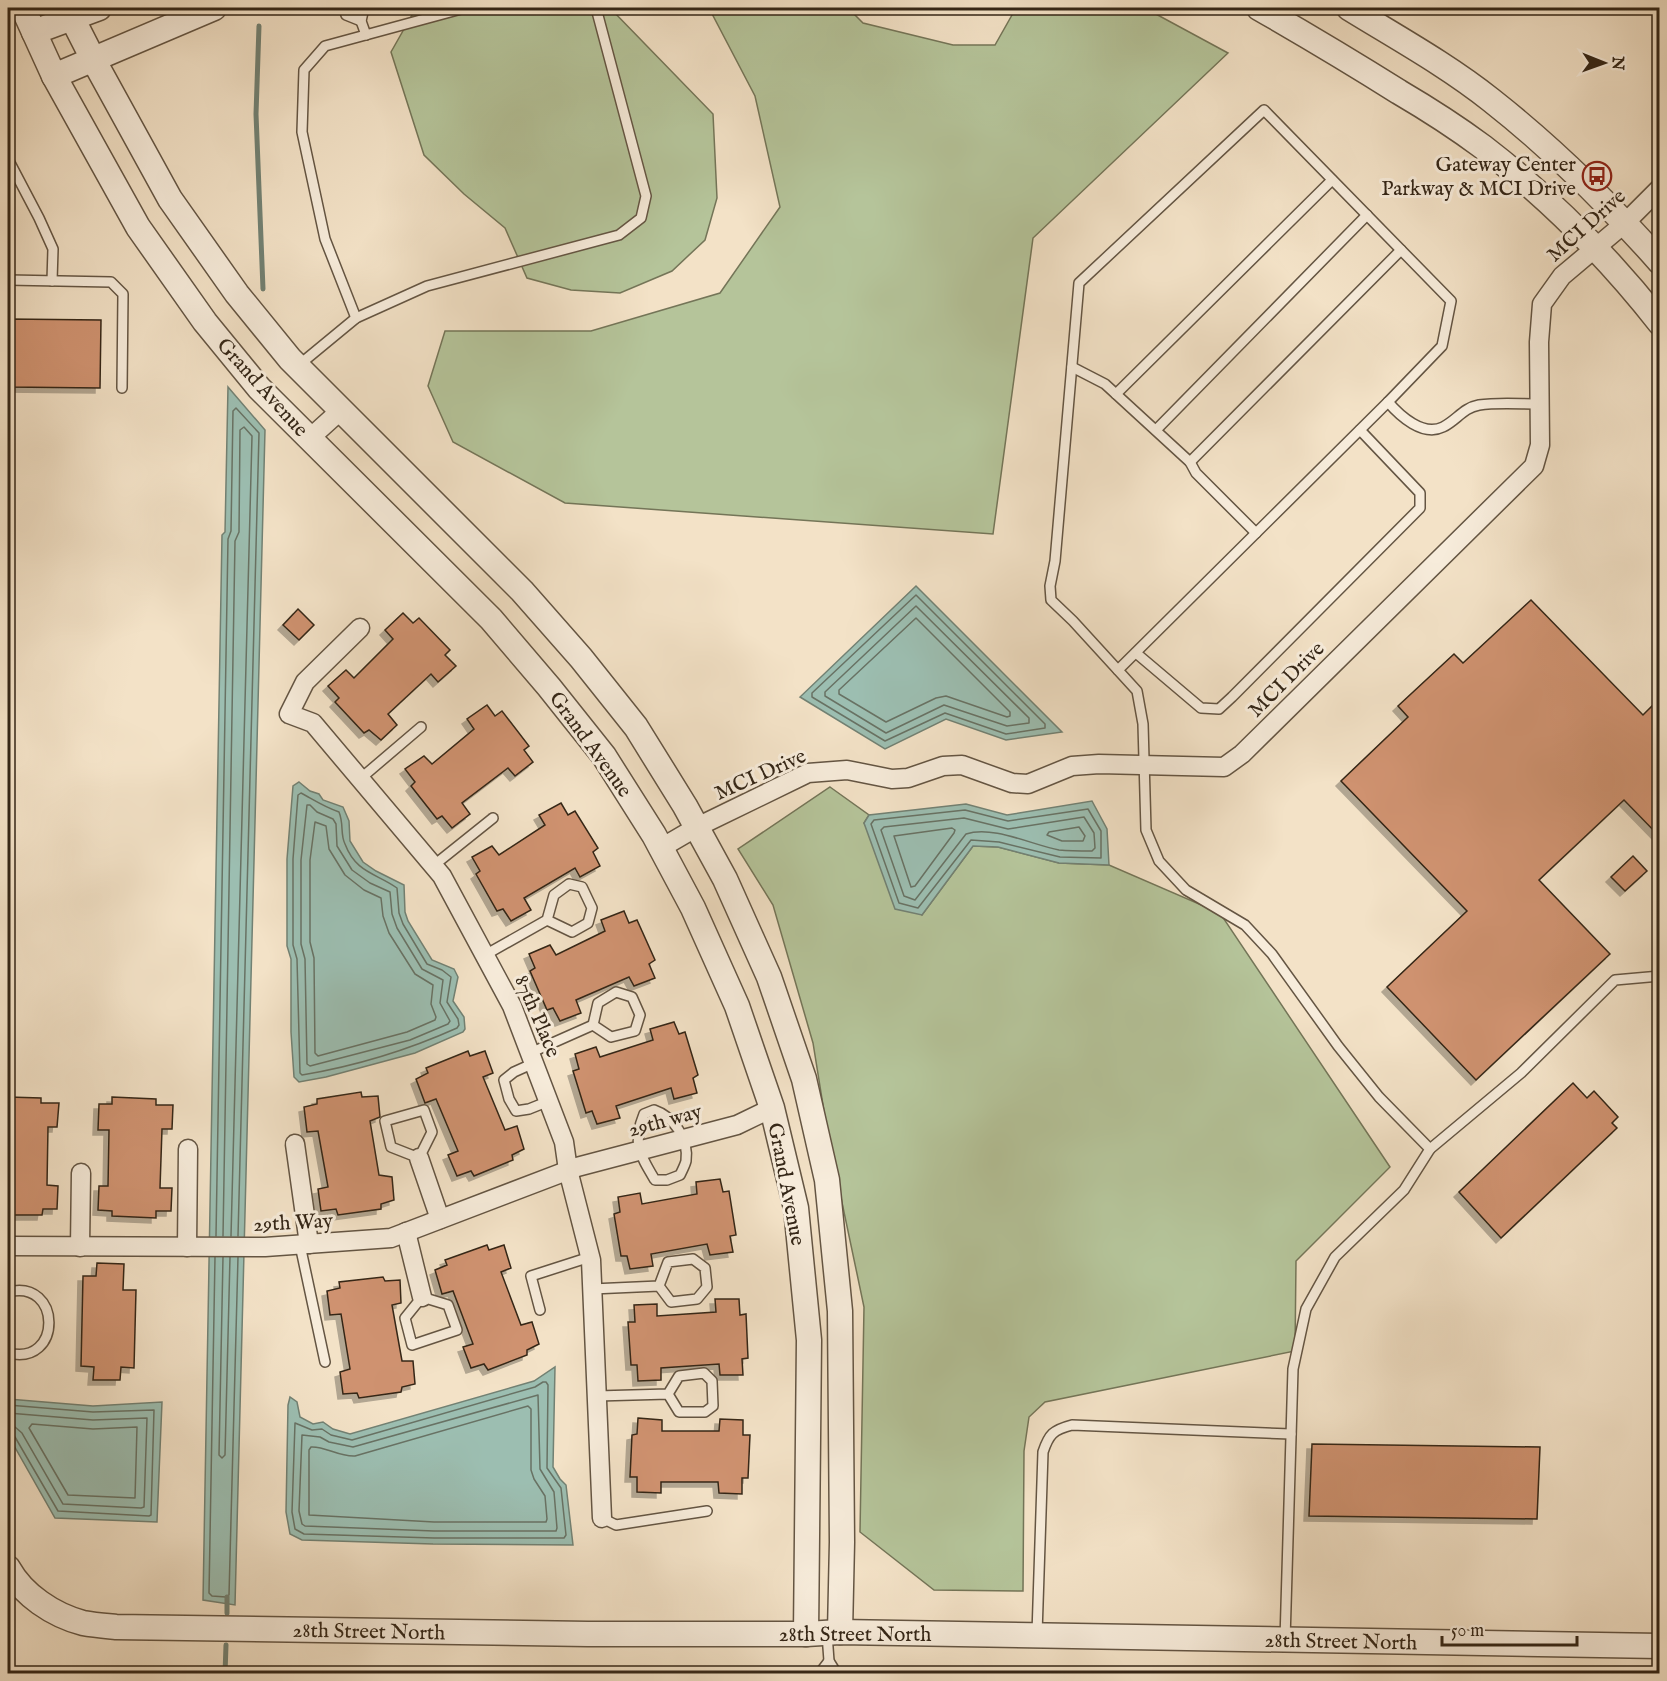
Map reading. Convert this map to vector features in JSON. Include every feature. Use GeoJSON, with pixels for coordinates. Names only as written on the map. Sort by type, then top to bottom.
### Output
{"type":"FeatureCollection","features":[{"type":"Feature","properties":{"kind":"street","name":"Grand Avenue"},"geometry":{"type":"LineString","coordinates":[[23,8],[54,76],[138,228],[205,322],[259,388],[491,620],[535,670],[604,756],[661,848],[693,908],[737,1006],[772,1108],[796,1208],[809,1340],[824,1632]]}},
{"type":"Feature","properties":{"kind":"street"},"geometry":{"type":"LineString","coordinates":[[34,32],[69,13],[99,8]]}},
{"type":"Feature","properties":{"kind":"street"},"geometry":{"type":"LineString","coordinates":[[54,76],[214,8]]}},
{"type":"Feature","properties":{"kind":"street"},"geometry":{"type":"LineString","coordinates":[[1259,8],[1396,89],[1483,147],[1532,189],[1595,249],[1659,323]]}},
{"type":"Feature","properties":{"kind":"street"},"geometry":{"type":"LineString","coordinates":[[1349,8],[1449,70],[1490,99],[1539,140],[1625,223],[1659,262]]}},
{"type":"Feature","properties":{"kind":"street","name":"Grand Avenue"},"geometry":{"type":"LineString","coordinates":[[69,13],[170,199],[237,294],[297,367],[522,591],[581,658],[636,728],[697,827],[725,879],[769,977],[804,1079],[827,1180],[840,1311],[842,1530],[824,1632]]}},
{"type":"Feature","properties":{"kind":"street","name":"MCI Drive"},"geometry":{"type":"LineString","coordinates":[[661,848],[697,827],[808,772],[847,770],[892,778],[908,778],[943,766],[962,765],[1012,783],[1028,784],[1072,766],[1099,764],[1224,767],[1242,754],[1534,466],[1540,445],[1539,342],[1542,304],[1562,276],[1625,223],[1659,188]]}},
{"type":"Feature","properties":{"kind":"street"},"geometry":{"type":"LineString","coordinates":[[309,439],[341,410]]}},
{"type":"Feature","properties":{"kind":"street","name":"87th Place"},"geometry":{"type":"LineString","coordinates":[[360,628],[305,682],[289,714],[313,723],[442,876],[512,1006],[549,1101],[564,1142],[568,1170],[590,1257],[602,1518]]}},
{"type":"Feature","properties":{"kind":"street"},"geometry":{"type":"LineString","coordinates":[[772,1108],[808,1098]]}},
{"type":"Feature","properties":{"kind":"street","name":"29th way"},"geometry":{"type":"LineString","coordinates":[[568,1170],[737,1125],[772,1108]]}},
{"type":"Feature","properties":{"kind":"street"},"geometry":{"type":"LineString","coordinates":[[295,1144],[305,1244]]}},
{"type":"Feature","properties":{"kind":"street"},"geometry":{"type":"LineString","coordinates":[[187,1247],[188,1149]]}},
{"type":"Feature","properties":{"kind":"street"},"geometry":{"type":"LineString","coordinates":[[419,1158],[441,1219]]}},
{"type":"Feature","properties":{"kind":"street","name":"29th Way"},"geometry":{"type":"LineString","coordinates":[[8,1246],[265,1247],[391,1238],[568,1170]]}},
{"type":"Feature","properties":{"kind":"street"},"geometry":{"type":"LineString","coordinates":[[80,1246],[81,1173]]}},
{"type":"Feature","properties":{"kind":"street"},"geometry":{"type":"LineString","coordinates":[[406,1232],[422,1297]]}},
{"type":"Feature","properties":{"kind":"street","name":"28th Street North"},"geometry":{"type":"LineString","coordinates":[[8,1568],[29,1593],[53,1612],[83,1623],[116,1627],[588,1634],[824,1632],[1659,1646]]}},
{"type":"Feature","properties":{"kind":"lane"},"geometry":{"type":"LineString","coordinates":[[344,8],[346,15],[361,21]]}},
{"type":"Feature","properties":{"kind":"lane"},"geometry":{"type":"LineString","coordinates":[[364,8],[361,21],[366,35]]}},
{"type":"Feature","properties":{"kind":"lane"},"geometry":{"type":"LineString","coordinates":[[356,318],[325,239],[302,132],[304,70],[325,46],[465,8]]}},
{"type":"Feature","properties":{"kind":"lane"},"geometry":{"type":"LineString","coordinates":[[297,367],[356,318],[427,286],[619,235],[641,218],[646,196],[596,8]]}},
{"type":"Feature","properties":{"kind":"lane"},"geometry":{"type":"LineString","coordinates":[[1118,670],[1442,346],[1451,301],[1264,110],[1079,283],[1055,561],[1050,586],[1051,600],[1137,692],[1143,723],[1146,830],[1159,861],[1186,890],[1245,925],[1272,954],[1338,1046],[1379,1098],[1430,1149]]}},
{"type":"Feature","properties":{"kind":"lane"},"geometry":{"type":"LineString","coordinates":[[8,159],[53,249],[52,281]]}},
{"type":"Feature","properties":{"kind":"lane"},"geometry":{"type":"LineString","coordinates":[[1116,394],[1332,180]]}},
{"type":"Feature","properties":{"kind":"lane"},"geometry":{"type":"LineString","coordinates":[[1156,430],[1367,215]]}},
{"type":"Feature","properties":{"kind":"lane"},"geometry":{"type":"LineString","coordinates":[[1190,462],[1401,250]]}},
{"type":"Feature","properties":{"kind":"lane"},"geometry":{"type":"LineString","coordinates":[[8,280],[111,282],[123,294],[122,388]]}},
{"type":"Feature","properties":{"kind":"lane"},"geometry":{"type":"LineString","coordinates":[[1072,367],[1106,384],[1190,462],[1196,473],[1256,533]]}},
{"type":"Feature","properties":{"kind":"lane"},"geometry":{"type":"LineString","coordinates":[[1388,402],[1401,416],[1422,428],[1442,428],[1464,410],[1480,405],[1539,404]]}},
{"type":"Feature","properties":{"kind":"lane"},"geometry":{"type":"LineString","coordinates":[[1136,653],[1201,708],[1219,709],[1232,697],[1420,508],[1420,493],[1360,430]]}},
{"type":"Feature","properties":{"kind":"lane"},"geometry":{"type":"LineString","coordinates":[[360,779],[421,727]]}},
{"type":"Feature","properties":{"kind":"lane"},"geometry":{"type":"LineString","coordinates":[[433,866],[493,818]]}},
{"type":"Feature","properties":{"kind":"lane"},"geometry":{"type":"LineString","coordinates":[[485,955],[547,920],[554,895],[569,884],[582,887],[592,908],[588,923],[572,932],[547,920]]}},
{"type":"Feature","properties":{"kind":"lane"},"geometry":{"type":"LineString","coordinates":[[8,896],[8,913]]}},
{"type":"Feature","properties":{"kind":"lane"},"geometry":{"type":"LineString","coordinates":[[1286,1640],[1293,1370],[1306,1309],[1335,1257],[1404,1190],[1430,1149],[1521,1073],[1615,980],[1659,976]]}},
{"type":"Feature","properties":{"kind":"lane"},"geometry":{"type":"LineString","coordinates":[[549,1101],[529,1109],[516,1111],[509,1099],[504,1080],[532,1058],[593,1025],[598,1003],[616,992],[632,997],[640,1015],[635,1031],[611,1038],[593,1025]]}},
{"type":"Feature","properties":{"kind":"lane"},"geometry":{"type":"LineString","coordinates":[[424,1110],[432,1132],[419,1158],[390,1147],[385,1121],[424,1110]]}},
{"type":"Feature","properties":{"kind":"lane"},"geometry":{"type":"LineString","coordinates":[[654,1110],[666,1114],[684,1139],[686,1161],[680,1175],[667,1180],[655,1180],[638,1151],[638,1128],[644,1114],[654,1110]]}},
{"type":"Feature","properties":{"kind":"lane"},"geometry":{"type":"LineString","coordinates":[[305,1244],[325,1362]]}},
{"type":"Feature","properties":{"kind":"lane"},"geometry":{"type":"LineString","coordinates":[[540,1310],[531,1276],[590,1257]]}},
{"type":"Feature","properties":{"kind":"lane"},"geometry":{"type":"LineString","coordinates":[[693,1259],[705,1268],[706,1287],[697,1299],[671,1302],[659,1286],[668,1262],[693,1259]]}},
{"type":"Feature","properties":{"kind":"lane"},"geometry":{"type":"LineString","coordinates":[[592,1289],[659,1286]]}},
{"type":"Feature","properties":{"kind":"lane"},"geometry":{"type":"LineString","coordinates":[[8,1292],[20,1290],[39,1299],[46,1307],[50,1328],[39,1347],[20,1355],[8,1353]]}},
{"type":"Feature","properties":{"kind":"lane"},"geometry":{"type":"LineString","coordinates":[[422,1297],[448,1305],[456,1330],[412,1345],[405,1318],[422,1297]]}},
{"type":"Feature","properties":{"kind":"lane"},"geometry":{"type":"LineString","coordinates":[[704,1373],[712,1381],[713,1406],[705,1412],[680,1412],[668,1395],[679,1376],[704,1373]]}},
{"type":"Feature","properties":{"kind":"lane"},"geometry":{"type":"LineString","coordinates":[[597,1396],[668,1395]]}},
{"type":"Feature","properties":{"kind":"lane"},"geometry":{"type":"LineString","coordinates":[[1037,1635],[1043,1452],[1048,1437],[1060,1428],[1072,1425],[1291,1434]]}},
{"type":"Feature","properties":{"kind":"lane"},"geometry":{"type":"LineString","coordinates":[[602,1518],[616,1525],[706,1511]]}},
{"type":"Feature","properties":{"kind":"lane"},"geometry":{"type":"LineString","coordinates":[[824,1632],[829,1661],[837,1674]]}},
{"type":"Feature","properties":{"kind":"lane"},"geometry":{"type":"LineString","coordinates":[[819,1674],[829,1661]]}},
{"type":"Feature","properties":{"kind":"shaded area"},"geometry":{"type":"Polygon","coordinates":[[[416,8],[610,8],[713,114],[717,198],[705,240],[672,271],[620,293],[571,290],[527,278],[505,228],[464,194],[424,155],[391,52],[416,8]]]}},
{"type":"Feature","properties":{"kind":"shaded area"},"geometry":{"type":"Polygon","coordinates":[[[709,8],[848,8],[863,23],[953,45],[995,45],[1016,8],[1138,8],[1154,13],[1228,53],[1033,238],[993,534],[565,503],[453,442],[428,386],[445,331],[591,331],[720,293],[780,207],[755,96],[709,8]]]}},
{"type":"Feature","properties":{"kind":"shaded area"},"geometry":{"type":"Polygon","coordinates":[[[830,787],[869,815],[864,823],[922,915],[973,846],[998,847],[1059,863],[1109,865],[1220,913],[1390,1167],[1296,1261],[1295,1351],[1045,1402],[1029,1417],[1024,1451],[1023,1591],[934,1590],[860,1532],[864,1307],[828,1136],[813,1043],[773,905],[738,849],[830,787]]]}},
{"type":"Feature","properties":{"kind":"water"},"geometry":{"type":"Polygon","coordinates":[[[228,387],[265,430],[235,1605],[203,1600],[222,535],[225,532],[228,387]]]}},
{"type":"Feature","properties":{"kind":"water"},"geometry":{"type":"Polygon","coordinates":[[[916,586],[1062,732],[1006,740],[946,719],[885,749],[800,697],[916,586]]]}},
{"type":"Feature","properties":{"kind":"water"},"geometry":{"type":"Polygon","coordinates":[[[299,782],[310,791],[319,794],[323,800],[343,807],[349,821],[350,841],[363,862],[404,885],[405,912],[408,921],[432,960],[454,969],[458,977],[453,1001],[464,1017],[465,1029],[463,1032],[415,1053],[299,1082],[294,1077],[291,1032],[291,959],[287,946],[287,859],[293,786],[299,782]]]}},
{"type":"Feature","properties":{"kind":"water"},"geometry":{"type":"Polygon","coordinates":[[[1092,801],[1107,829],[1109,865],[1059,863],[998,847],[973,846],[922,915],[895,909],[864,823],[869,815],[966,804],[1007,815],[1092,801]]]}},
{"type":"Feature","properties":{"kind":"water"},"geometry":{"type":"Polygon","coordinates":[[[555,1367],[553,1467],[566,1485],[573,1545],[302,1540],[290,1534],[286,1512],[290,1397],[297,1402],[300,1417],[313,1424],[323,1422],[333,1429],[350,1434],[534,1381],[555,1367]]]}},
{"type":"Feature","properties":{"kind":"water"},"geometry":{"type":"Polygon","coordinates":[[[8,1399],[93,1406],[162,1402],[157,1522],[55,1518],[8,1435],[8,1399]]]}},
{"type":"Feature","properties":{"kind":"building"},"geometry":{"type":"Polygon","coordinates":[[[8,319],[101,320],[100,388],[8,387],[8,319]]]}},
{"type":"Feature","properties":{"kind":"building"},"geometry":{"type":"Polygon","coordinates":[[[1531,600],[1643,715],[1659,699],[1659,836],[1624,800],[1539,880],[1610,954],[1476,1080],[1387,987],[1467,911],[1341,781],[1408,717],[1398,706],[1454,654],[1463,663],[1531,600]]]}},
{"type":"Feature","properties":{"kind":"building"},"geometry":{"type":"Polygon","coordinates":[[[298,609],[314,625],[299,640],[283,625],[298,609]]]}},
{"type":"Feature","properties":{"kind":"building"},"geometry":{"type":"Polygon","coordinates":[[[403,613],[413,623],[419,618],[450,650],[445,655],[456,666],[438,682],[431,674],[388,714],[397,725],[381,740],[369,730],[364,733],[335,702],[339,698],[328,686],[346,670],[354,678],[393,639],[385,630],[403,613]]]}},
{"type":"Feature","properties":{"kind":"building"},"geometry":{"type":"Polygon","coordinates":[[[487,705],[495,716],[502,711],[529,746],[524,750],[533,762],[515,776],[508,768],[462,803],[470,814],[452,828],[442,816],[437,819],[411,786],[415,782],[405,769],[424,756],[432,764],[474,729],[467,719],[487,705]]]}},
{"type":"Feature","properties":{"kind":"building"},"geometry":{"type":"Polygon","coordinates":[[[561,803],[568,815],[575,811],[598,848],[593,852],[600,866],[580,877],[575,868],[524,898],[531,910],[511,921],[503,909],[497,911],[476,874],[480,871],[472,857],[492,846],[499,855],[545,825],[539,815],[561,803]]]}},
{"type":"Feature","properties":{"kind":"building"},"geometry":{"type":"Polygon","coordinates":[[[1633,856],[1647,871],[1625,891],[1611,877],[1633,856]]]}},
{"type":"Feature","properties":{"kind":"building"},"geometry":{"type":"Polygon","coordinates":[[[624,911],[629,923],[637,920],[655,960],[649,964],[655,978],[634,986],[629,977],[576,1000],[581,1013],[560,1021],[553,1008],[547,1010],[530,971],[535,968],[529,954],[550,945],[556,955],[605,931],[601,920],[624,911]]]}},
{"type":"Feature","properties":{"kind":"building"},"geometry":{"type":"Polygon","coordinates":[[[674,1022],[679,1034],[685,1032],[698,1075],[693,1078],[697,1093],[674,1099],[671,1088],[616,1106],[620,1118],[597,1124],[592,1111],[586,1113],[573,1071],[579,1069],[575,1054],[596,1047],[600,1057],[653,1040],[650,1029],[674,1022]]]}},
{"type":"Feature","properties":{"kind":"building"},"geometry":{"type":"Polygon","coordinates":[[[468,1051],[470,1056],[485,1051],[493,1073],[483,1077],[505,1130],[517,1126],[524,1149],[512,1155],[513,1160],[474,1176],[471,1171],[457,1176],[448,1155],[458,1151],[436,1099],[425,1103],[416,1079],[428,1073],[426,1068],[468,1051]]]}},
{"type":"Feature","properties":{"kind":"building"},"geometry":{"type":"Polygon","coordinates":[[[1573,1083],[1587,1098],[1594,1091],[1618,1117],[1612,1123],[1617,1128],[1501,1238],[1459,1192],[1573,1083]]]}},
{"type":"Feature","properties":{"kind":"building"},"geometry":{"type":"Polygon","coordinates":[[[361,1092],[362,1097],[378,1096],[380,1117],[370,1121],[379,1175],[392,1177],[394,1200],[381,1204],[381,1209],[338,1215],[336,1209],[321,1211],[318,1189],[328,1187],[318,1131],[307,1132],[304,1107],[317,1104],[317,1099],[361,1092]]]}},
{"type":"Feature","properties":{"kind":"building"},"geometry":{"type":"Polygon","coordinates":[[[8,1097],[41,1098],[41,1103],[59,1103],[57,1127],[48,1127],[47,1185],[58,1186],[57,1209],[43,1209],[42,1215],[8,1215],[8,1097]]]}},
{"type":"Feature","properties":{"kind":"building"},"geometry":{"type":"Polygon","coordinates":[[[112,1097],[156,1099],[156,1105],[173,1105],[172,1129],[162,1129],[160,1188],[172,1188],[171,1211],[156,1211],[156,1218],[112,1216],[112,1211],[98,1210],[99,1186],[108,1186],[109,1130],[98,1130],[99,1104],[112,1104],[112,1097]]]}},
{"type":"Feature","properties":{"kind":"building"},"geometry":{"type":"Polygon","coordinates":[[[720,1179],[723,1192],[729,1191],[736,1235],[730,1236],[733,1252],[710,1255],[707,1244],[651,1254],[653,1266],[630,1269],[627,1256],[621,1256],[614,1214],[620,1212],[618,1197],[640,1193],[642,1204],[697,1194],[696,1182],[720,1179]]]}},
{"type":"Feature","properties":{"kind":"building"},"geometry":{"type":"Polygon","coordinates":[[[487,1245],[489,1250],[504,1245],[511,1268],[501,1272],[521,1325],[532,1322],[539,1344],[527,1350],[527,1355],[488,1370],[484,1364],[471,1368],[463,1347],[473,1344],[453,1291],[442,1294],[435,1270],[447,1265],[445,1260],[487,1245]]]}},
{"type":"Feature","properties":{"kind":"building"},"geometry":{"type":"Polygon","coordinates":[[[97,1263],[124,1264],[123,1290],[136,1290],[134,1368],[121,1367],[120,1380],[93,1380],[94,1367],[81,1366],[83,1276],[96,1276],[97,1263]]]}},
{"type":"Feature","properties":{"kind":"building"},"geometry":{"type":"Polygon","coordinates":[[[383,1277],[385,1281],[400,1280],[401,1303],[392,1305],[402,1361],[413,1361],[415,1384],[402,1387],[401,1392],[359,1398],[357,1393],[343,1394],[340,1372],[350,1369],[341,1314],[330,1315],[327,1291],[340,1288],[339,1282],[383,1277]]]}},
{"type":"Feature","properties":{"kind":"building"},"geometry":{"type":"Polygon","coordinates":[[[715,1299],[739,1299],[740,1315],[746,1314],[748,1358],[742,1359],[743,1375],[720,1375],[719,1364],[661,1368],[661,1380],[638,1381],[637,1365],[631,1365],[628,1322],[635,1322],[634,1305],[657,1304],[657,1316],[716,1312],[715,1299]]]}},
{"type":"Feature","properties":{"kind":"building"},"geometry":{"type":"Polygon","coordinates":[[[638,1418],[662,1420],[662,1431],[719,1431],[720,1419],[743,1420],[743,1435],[750,1435],[748,1478],[742,1478],[742,1494],[719,1493],[718,1482],[661,1482],[661,1493],[637,1492],[637,1477],[630,1477],[632,1435],[637,1434],[638,1418]]]}},
{"type":"Feature","properties":{"kind":"building"},"geometry":{"type":"Polygon","coordinates":[[[1312,1444],[1540,1447],[1537,1519],[1309,1516],[1312,1444]]]}},
{"type":"Feature","properties":{"kind":"waterway"},"geometry":{"type":"LineString","coordinates":[[259,26],[256,114],[263,289]]}},
{"type":"Feature","properties":{"kind":"waterway"},"geometry":{"type":"LineString","coordinates":[[227,1597],[227,1613]]}},
{"type":"Feature","properties":{"kind":"waterway"},"geometry":{"type":"LineString","coordinates":[[225,1674],[226,1645]]}},
{"type":"Feature","properties":{"kind":"place","name":"Gateway Center Parkway & MCI Drive"},"geometry":{"type":"Point","coordinates":[1597,176]}}]}
